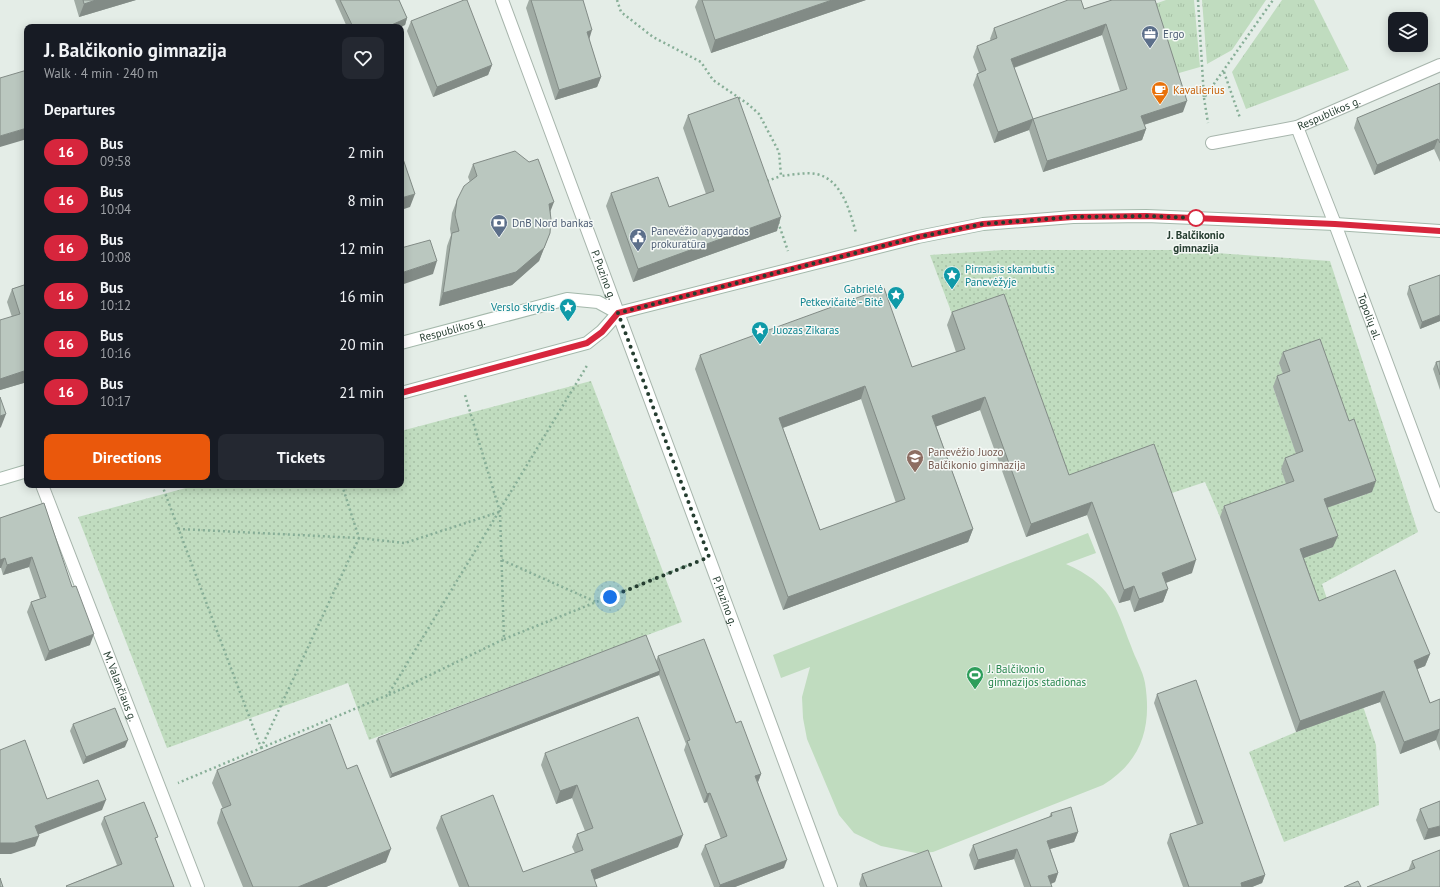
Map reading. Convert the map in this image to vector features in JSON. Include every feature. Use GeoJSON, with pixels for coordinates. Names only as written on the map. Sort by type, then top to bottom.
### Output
{"type":"FeatureCollection","features":[{"type":"Feature","properties":{"kind":"street","name":"P. Puzino g."},"geometry":{"type":"LineString","coordinates":[[502,0],[831,887]]}},
{"type":"Feature","properties":{"kind":"street","name":"Respublikos g."},"geometry":{"type":"LineString","coordinates":[[1212,142],[1297,127],[1440,65]]}},
{"type":"Feature","properties":{"kind":"street","name":"Topolių al."},"geometry":{"type":"LineString","coordinates":[[1297,127],[1335,224],[1440,506]]}},
{"type":"Feature","properties":{"kind":"street"},"geometry":{"type":"LineString","coordinates":[[404,392],[587,343],[602,332],[618,313],[918,237],[983,224],[1073,217],[1146,216],[1335,224],[1440,231]]}},
{"type":"Feature","properties":{"kind":"street","name":"Respublikos g."},"geometry":{"type":"LineString","coordinates":[[404,342],[567,299],[598,302],[618,313]]}},
{"type":"Feature","properties":{"kind":"street"},"geometry":{"type":"LineString","coordinates":[[0,479],[24,472]]}},
{"type":"Feature","properties":{"kind":"street","name":"M. Valančiaus g."},"geometry":{"type":"LineString","coordinates":[[43,488],[198,887]]}},
{"type":"Feature","properties":{"kind":"path"},"geometry":{"type":"LineString","coordinates":[[617,0],[621,12],[653,37],[701,62],[713,80],[748,104],[759,114],[779,152],[781,176]]}},
{"type":"Feature","properties":{"kind":"path"},"geometry":{"type":"LineString","coordinates":[[1198,0],[1204,98],[1212,142]]}},
{"type":"Feature","properties":{"kind":"path"},"geometry":{"type":"LineString","coordinates":[[1204,98],[1273,0]]}},
{"type":"Feature","properties":{"kind":"path"},"geometry":{"type":"LineString","coordinates":[[1224,71],[1246,136]]}},
{"type":"Feature","properties":{"kind":"path"},"geometry":{"type":"LineString","coordinates":[[764,183],[781,176],[816,174],[830,181],[842,194],[861,251]]}},
{"type":"Feature","properties":{"kind":"path"},"geometry":{"type":"LineString","coordinates":[[776,218],[794,268]]}},
{"type":"Feature","properties":{"kind":"path"},"geometry":{"type":"LineString","coordinates":[[388,695],[590,361]]}},
{"type":"Feature","properties":{"kind":"path"},"geometry":{"type":"LineString","coordinates":[[460,377],[500,512],[504,639]]}},
{"type":"Feature","properties":{"kind":"path"},"geometry":{"type":"LineString","coordinates":[[163,488],[261,748]]}},
{"type":"Feature","properties":{"kind":"path"},"geometry":{"type":"LineString","coordinates":[[261,748],[359,538],[343,488]]}},
{"type":"Feature","properties":{"kind":"path"},"geometry":{"type":"LineString","coordinates":[[178,529],[359,538],[405,543],[500,512]]}},
{"type":"Feature","properties":{"kind":"path"},"geometry":{"type":"LineString","coordinates":[[161,790],[388,695],[504,639],[709,557]]}},
{"type":"Feature","properties":{"kind":"path"},"geometry":{"type":"LineString","coordinates":[[501,560],[596,602]]}},
{"type":"Feature","properties":{"kind":"green space"},"geometry":{"type":"Polygon","coordinates":[[[1166,0],[1194,0],[1200,67],[1172,75],[1149,6],[1166,0]]]}},
{"type":"Feature","properties":{"kind":"green space"},"geometry":{"type":"Polygon","coordinates":[[[1202,0],[1266,0],[1232,50],[1207,64],[1202,0]]]}},
{"type":"Feature","properties":{"kind":"green space"},"geometry":{"type":"Polygon","coordinates":[[[1282,0],[1314,0],[1349,70],[1246,109],[1232,72],[1282,0]]]}},
{"type":"Feature","properties":{"kind":"green space"},"geometry":{"type":"Polygon","coordinates":[[[1003,250],[1173,250],[1330,261],[1418,532],[1322,584],[1376,745],[1379,805],[1284,842],[1249,752],[1296,732],[1350,712],[1296,561],[1333,547],[1312,489],[1331,483],[1339,504],[1372,492],[1350,430],[1334,436],[1321,399],[1332,395],[1316,350],[1279,363],[1286,382],[1273,387],[1299,462],[1281,469],[1304,534],[1284,541],[1269,500],[1220,517],[1205,482],[1163,496],[1149,457],[1064,488],[999,307],[955,322],[930,255],[1003,250]]]}},
{"type":"Feature","properties":{"kind":"green space"},"geometry":{"type":"Polygon","coordinates":[[[591,381],[682,622],[369,740],[348,683],[167,748],[78,517],[186,488],[404,488],[404,430],[591,381]]]}},
{"type":"Feature","properties":{"kind":"green space","name":"J. Balčikonio gimnazijos stadionas"},"geometry":{"type":"Polygon","coordinates":[[[1088,533],[1096,553],[1066,564],[1093,579],[1109,597],[1120,618],[1143,674],[1145,683],[1147,714],[1145,728],[1141,742],[1127,765],[1116,776],[1103,785],[933,852],[916,853],[881,846],[854,833],[839,815],[807,739],[803,718],[802,697],[810,667],[781,678],[773,655],[1088,533]]]}},
{"type":"Feature","properties":{"kind":"building"},"geometry":{"type":"Polygon","coordinates":[[[83,0],[96,0],[84,4],[83,0]]]}},
{"type":"Feature","properties":{"kind":"building"},"geometry":{"type":"Polygon","coordinates":[[[340,0],[399,0],[407,18],[394,24],[352,24],[340,0]]]}},
{"type":"Feature","properties":{"kind":"building"},"geometry":{"type":"Polygon","coordinates":[[[467,0],[492,65],[437,87],[411,21],[467,0]]]}},
{"type":"Feature","properties":{"kind":"building"},"geometry":{"type":"Polygon","coordinates":[[[531,0],[583,0],[592,30],[587,32],[601,77],[559,90],[531,0]]]}},
{"type":"Feature","properties":{"kind":"building"},"geometry":{"type":"Polygon","coordinates":[[[702,0],[832,0],[715,40],[702,0]]]}},
{"type":"Feature","properties":{"kind":"building"},"geometry":{"type":"Polygon","coordinates":[[[1068,0],[1081,0],[1084,9],[1112,0],[1155,0],[1187,101],[1141,116],[1146,129],[1047,161],[1033,119],[998,132],[977,74],[986,70],[977,46],[997,38],[994,28],[1068,0]],[[1106,24],[1011,59],[1033,119],[1127,89],[1106,24]]]}},
{"type":"Feature","properties":{"kind":"building"},"geometry":{"type":"Polygon","coordinates":[[[24,71],[24,129],[0,136],[0,78],[24,71]]]}},
{"type":"Feature","properties":{"kind":"building"},"geometry":{"type":"Polygon","coordinates":[[[1440,83],[1440,143],[1438,139],[1377,165],[1357,118],[1440,83]]]}},
{"type":"Feature","properties":{"kind":"building"},"geometry":{"type":"Polygon","coordinates":[[[738,97],[781,217],[638,269],[611,193],[658,177],[669,207],[714,191],[688,115],[738,97]]]}},
{"type":"Feature","properties":{"kind":"building","name":"DnB Nord bankas"},"geometry":{"type":"Polygon","coordinates":[[[515,151],[529,162],[538,159],[554,202],[549,204],[551,219],[550,233],[544,248],[516,272],[443,293],[452,233],[459,231],[455,215],[457,200],[464,186],[477,176],[473,164],[515,151]]]}},
{"type":"Feature","properties":{"kind":"building"},"geometry":{"type":"Polygon","coordinates":[[[404,162],[415,194],[404,197],[404,162]]]}},
{"type":"Feature","properties":{"kind":"building"},"geometry":{"type":"Polygon","coordinates":[[[430,240],[437,261],[404,272],[404,247],[430,240]]]}},
{"type":"Feature","properties":{"kind":"building"},"geometry":{"type":"Polygon","coordinates":[[[1440,275],[1440,315],[1422,322],[1409,286],[1440,275]]]}},
{"type":"Feature","properties":{"kind":"building"},"geometry":{"type":"Polygon","coordinates":[[[24,285],[24,371],[0,379],[0,320],[20,314],[12,289],[24,285]]]}},
{"type":"Feature","properties":{"kind":"building","name":"Panevėžio Juozo Balčikonio gimnazija"},"geometry":{"type":"Polygon","coordinates":[[[884,288],[912,367],[965,349],[952,312],[1004,294],[1069,475],[1154,444],[1196,560],[1162,573],[1168,589],[1139,599],[1134,586],[1124,590],[1092,502],[1031,524],[985,397],[932,416],[973,529],[788,597],[700,355],[884,288]],[[865,386],[779,418],[820,530],[905,499],[865,386]]]}},
{"type":"Feature","properties":{"kind":"building"},"geometry":{"type":"Polygon","coordinates":[[[1320,339],[1349,421],[1354,419],[1376,481],[1324,499],[1338,536],[1300,549],[1319,601],[1395,570],[1430,654],[1414,661],[1430,703],[1440,699],[1440,729],[1404,742],[1384,691],[1300,721],[1224,506],[1294,481],[1285,458],[1303,451],[1277,376],[1290,371],[1283,352],[1320,339]]]}},
{"type":"Feature","properties":{"kind":"building"},"geometry":{"type":"Polygon","coordinates":[[[1440,361],[1440,375],[1436,362],[1440,361]]]}},
{"type":"Feature","properties":{"kind":"building"},"geometry":{"type":"Polygon","coordinates":[[[0,397],[6,414],[0,416],[0,397]]]}},
{"type":"Feature","properties":{"kind":"building"},"geometry":{"type":"Polygon","coordinates":[[[44,503],[72,587],[76,586],[94,634],[49,651],[31,602],[46,597],[32,557],[7,565],[5,558],[0,560],[0,518],[44,503]]]}},
{"type":"Feature","properties":{"kind":"building"},"geometry":{"type":"Polygon","coordinates":[[[646,635],[660,671],[392,774],[378,738],[646,635]]]}},
{"type":"Feature","properties":{"kind":"building"},"geometry":{"type":"Polygon","coordinates":[[[704,639],[736,723],[741,721],[761,774],[755,776],[787,860],[720,885],[705,845],[727,836],[710,793],[707,794],[687,741],[690,740],[658,656],[704,639]]]}},
{"type":"Feature","properties":{"kind":"building"},"geometry":{"type":"Polygon","coordinates":[[[1196,680],[1265,875],[1241,883],[1242,887],[1189,887],[1170,834],[1203,823],[1157,694],[1196,680]]]}},
{"type":"Feature","properties":{"kind":"building"},"geometry":{"type":"Polygon","coordinates":[[[115,708],[128,740],[86,757],[73,724],[115,708]]]}},
{"type":"Feature","properties":{"kind":"building"},"geometry":{"type":"Polygon","coordinates":[[[638,717],[683,835],[591,870],[597,887],[469,887],[441,816],[493,795],[523,872],[583,850],[577,834],[593,828],[577,785],[560,791],[545,753],[638,717]]]}},
{"type":"Feature","properties":{"kind":"building"},"geometry":{"type":"Polygon","coordinates":[[[330,724],[347,769],[357,765],[391,849],[298,887],[253,887],[221,809],[231,805],[217,770],[330,724]]]}},
{"type":"Feature","properties":{"kind":"building"},"geometry":{"type":"Polygon","coordinates":[[[25,740],[47,799],[98,780],[106,800],[35,826],[39,836],[15,843],[0,843],[0,750],[25,740]]]}},
{"type":"Feature","properties":{"kind":"building"},"geometry":{"type":"Polygon","coordinates":[[[1440,801],[1440,826],[1428,829],[1420,809],[1440,801]]]}},
{"type":"Feature","properties":{"kind":"building"},"geometry":{"type":"Polygon","coordinates":[[[144,802],[158,837],[155,838],[174,887],[67,887],[66,886],[122,864],[104,817],[144,802]]]}},
{"type":"Feature","properties":{"kind":"building"},"geometry":{"type":"Polygon","coordinates":[[[1071,807],[1078,832],[1047,841],[1058,873],[1048,876],[1052,887],[1031,887],[1017,849],[978,860],[973,845],[1052,816],[1051,813],[1071,807]]]}},
{"type":"Feature","properties":{"kind":"building"},"geometry":{"type":"Polygon","coordinates":[[[928,850],[942,887],[867,887],[862,874],[928,850]]]}},
{"type":"Feature","properties":{"kind":"building"},"geometry":{"type":"Polygon","coordinates":[[[1440,850],[1440,887],[1367,887],[1415,868],[1412,861],[1440,850]]]}},
{"type":"Feature","properties":{"kind":"building"},"geometry":{"type":"Polygon","coordinates":[[[0,878],[3,887],[0,887],[0,878]]]}},
{"type":"Feature","properties":{"kind":"building"},"geometry":{"type":"Polygon","coordinates":[[[1358,881],[1361,887],[1344,887],[1358,881]]]}},
{"type":"Feature","properties":{"kind":"bus line","name":"16"},"geometry":{"type":"LineString","coordinates":[[404,392],[587,343],[602,332],[618,313],[918,237],[983,224],[1073,217],[1146,216],[1335,224],[1440,231]]}},
{"type":"Feature","properties":{"kind":"place","name":"Ergo"},"geometry":{"type":"Point","coordinates":[1150,49]}},
{"type":"Feature","properties":{"kind":"place","name":"Kavalierius"},"geometry":{"type":"Point","coordinates":[1160,105]}},
{"type":"Feature","properties":{"kind":"place","name":"J. Balčikonio gimnazija"},"geometry":{"type":"Point","coordinates":[1196,218]}},
{"type":"Feature","properties":{"kind":"place","name":"DnB Nord bankas"},"geometry":{"type":"Point","coordinates":[499,238]}},
{"type":"Feature","properties":{"kind":"place","name":"Panevėžio apygardos prokuratūra"},"geometry":{"type":"Point","coordinates":[638,252]}},
{"type":"Feature","properties":{"kind":"place","name":"Pirmasis skambutis Panevėžyje"},"geometry":{"type":"Point","coordinates":[952,290]}},
{"type":"Feature","properties":{"kind":"place","name":"Gabrielė Petkevičaitė - Bitė"},"geometry":{"type":"Point","coordinates":[896,310]}},
{"type":"Feature","properties":{"kind":"place","name":"Verslo skrydis"},"geometry":{"type":"Point","coordinates":[568,322]}},
{"type":"Feature","properties":{"kind":"place","name":"Juozas Zikaras"},"geometry":{"type":"Point","coordinates":[760,345]}},
{"type":"Feature","properties":{"kind":"place","name":"Panevėžio Juozo Balčikonio gimnazija"},"geometry":{"type":"Point","coordinates":[915,473]}},
{"type":"Feature","properties":{"kind":"place","name":"J. Balčikonio gimnazijos stadionas"},"geometry":{"type":"Point","coordinates":[975,690]}},
{"type":"Feature","properties":{"kind":"route"},"geometry":{"type":"LineString","coordinates":[[610,597],[709,557],[618,313],[918,237],[983,224],[1073,217],[1146,216],[1196,218]]}}]}
